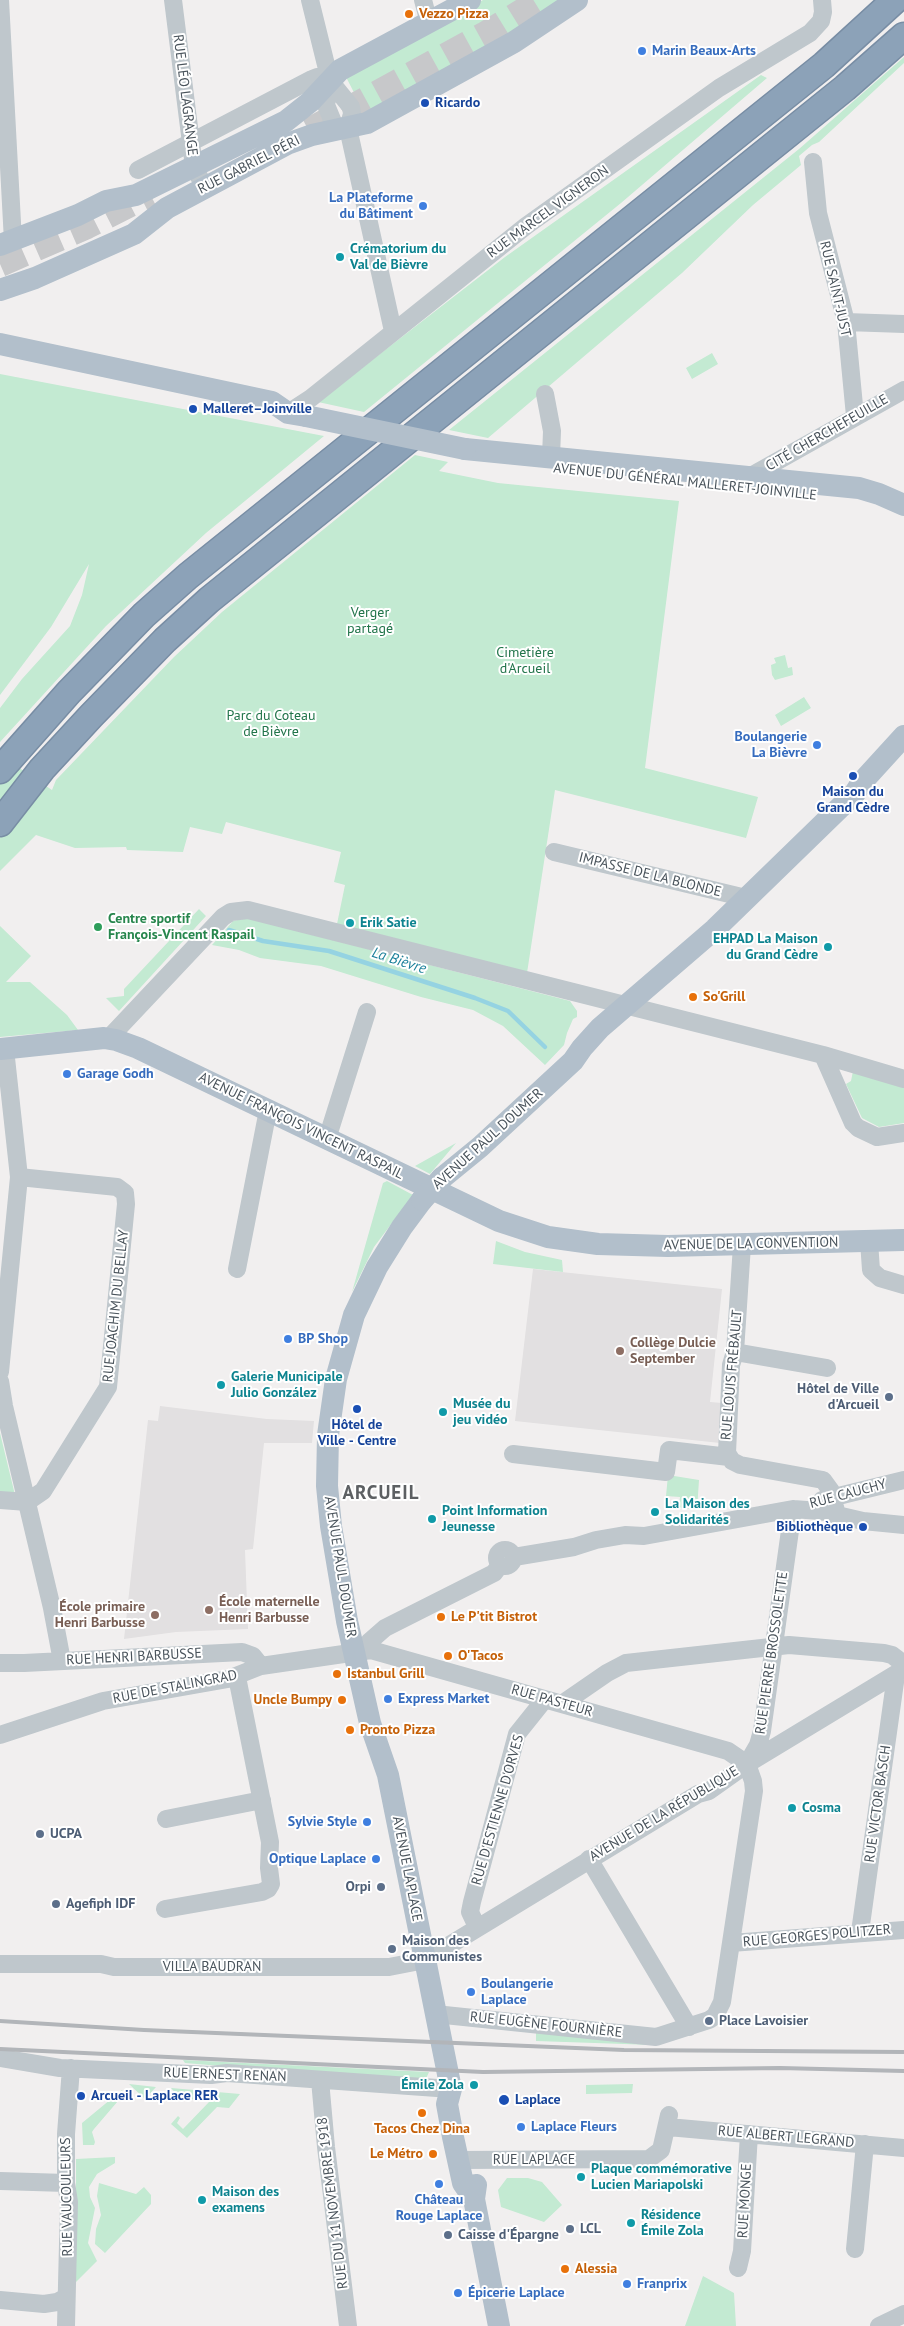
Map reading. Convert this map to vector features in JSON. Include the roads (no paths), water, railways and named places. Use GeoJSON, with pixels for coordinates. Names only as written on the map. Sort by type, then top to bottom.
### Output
{"type":"FeatureCollection","features":[{"type":"Feature","properties":{"kind":"highway"},"geometry":{"type":"LineString","coordinates":[[2,767],[82,678],[144,615],[188,576],[824,65],[895,0]]}},
{"type":"Feature","properties":{"kind":"highway"},"geometry":{"type":"LineString","coordinates":[[0,823],[42,769],[127,678],[209,600],[830,100],[904,36]]}},
{"type":"Feature","properties":{"kind":"main road","name":"RUE GABRIEL PÉRI"},"geometry":{"type":"LineString","coordinates":[[7,243],[78,215],[106,201],[136,195],[294,116],[340,70],[470,0]]}},
{"type":"Feature","properties":{"kind":"main road","name":"RUE GABRIEL PÉRI"},"geometry":{"type":"LineString","coordinates":[[0,290],[35,278],[134,234],[167,208],[295,140],[366,123],[514,42],[577,0]]}},
{"type":"Feature","properties":{"kind":"main road","name":"AVENUE DU GÉNÉRAL MALLERET-JOINVILLE"},"geometry":{"type":"LineString","coordinates":[[0,344],[272,402],[297,415],[465,449],[859,488],[904,505]]}},
{"type":"Feature","properties":{"kind":"main road"},"geometry":{"type":"LineString","coordinates":[[855,793],[862,782],[904,736]]}},
{"type":"Feature","properties":{"kind":"main road"},"geometry":{"type":"LineString","coordinates":[[855,793],[875,782],[904,753]]}},
{"type":"Feature","properties":{"kind":"main road","name":"AVENUE PAUL DOUMER"},"geometry":{"type":"LineString","coordinates":[[362,1651],[342,1591],[328,1501],[327,1453],[331,1407],[336,1379],[354,1315],[377,1267],[402,1227],[422,1200],[442,1178],[480,1147],[573,1061],[602,1044],[633,1009],[693,958],[715,929],[855,793]]}},
{"type":"Feature","properties":{"kind":"main road","name":"AVENUE FRANÇOIS VINCENT RASPAIL"},"geometry":{"type":"LineString","coordinates":[[2,1049],[110,1038],[138,1048],[491,1217],[523,1230],[574,1242],[598,1244]]}},
{"type":"Feature","properties":{"kind":"main road","name":"AVENUE DE LA CONVENTION"},"geometry":{"type":"LineString","coordinates":[[598,1244],[668,1246],[904,1240]]}},
{"type":"Feature","properties":{"kind":"main road","name":"AVENUE LAPLACE"},"geometry":{"type":"LineString","coordinates":[[362,1651],[370,1723],[388,1775],[451,2089],[447,2104],[465,2160],[463,2183],[474,2199],[499,2326]]}},
{"type":"Feature","properties":{"kind":"street"},"geometry":{"type":"LineString","coordinates":[[0,0],[7,243]]}},
{"type":"Feature","properties":{"kind":"street","name":"RUE LÉO LAGRANGE"},"geometry":{"type":"LineString","coordinates":[[173,0],[194,167],[205,188]]}},
{"type":"Feature","properties":{"kind":"street"},"geometry":{"type":"LineString","coordinates":[[310,0],[330,81],[326,105],[333,122],[344,129],[393,331]]}},
{"type":"Feature","properties":{"kind":"street"},"geometry":{"type":"LineString","coordinates":[[423,0],[429,23]]}},
{"type":"Feature","properties":{"kind":"street","name":"RUE MARCEL VIGNERON"},"geometry":{"type":"LineString","coordinates":[[297,415],[311,398],[526,226],[719,88],[810,33],[818,25],[823,12],[822,0]]}},
{"type":"Feature","properties":{"kind":"street"},"geometry":{"type":"LineString","coordinates":[[138,170],[312,79],[317,77],[330,81]]}},
{"type":"Feature","properties":{"kind":"street","name":"RUE SAINT-JUST"},"geometry":{"type":"LineString","coordinates":[[813,162],[818,214],[846,322],[855,416]]}},
{"type":"Feature","properties":{"kind":"street"},"geometry":{"type":"LineString","coordinates":[[846,322],[904,324]]}},
{"type":"Feature","properties":{"kind":"street","name":"CITÉ CHERCHEFEUILLE"},"geometry":{"type":"LineString","coordinates":[[750,477],[904,390]]}},
{"type":"Feature","properties":{"kind":"street"},"geometry":{"type":"LineString","coordinates":[[544,394],[552,432],[552,457]]}},
{"type":"Feature","properties":{"kind":"street","name":"AVENUE DU GÉNÉRAL MALLERET-JOINVILLE"},"geometry":{"type":"LineString","coordinates":[[465,449],[502,464],[855,498],[904,517]]}},
{"type":"Feature","properties":{"kind":"street","name":"IMPASSE DE LA BLONDE"},"geometry":{"type":"LineString","coordinates":[[554,852],[746,898]]}},
{"type":"Feature","properties":{"kind":"street"},"geometry":{"type":"LineString","coordinates":[[110,1038],[213,926],[226,915],[241,910],[326,929],[633,1009],[823,1055],[904,1079]]}},
{"type":"Feature","properties":{"kind":"street"},"geometry":{"type":"LineString","coordinates":[[327,1139],[367,1012]]}},
{"type":"Feature","properties":{"kind":"street"},"geometry":{"type":"LineString","coordinates":[[0,1372],[19,1177],[2,1049]]}},
{"type":"Feature","properties":{"kind":"street"},"geometry":{"type":"LineString","coordinates":[[823,1055],[853,1123],[864,1132],[877,1137],[904,1133]]}},
{"type":"Feature","properties":{"kind":"street"},"geometry":{"type":"LineString","coordinates":[[238,1269],[268,1110]]}},
{"type":"Feature","properties":{"kind":"street","name":"RUE JOACHIM DU BELLAY"},"geometry":{"type":"LineString","coordinates":[[19,1177],[117,1186],[123,1190],[127,1200],[108,1387],[43,1491],[27,1502]]}},
{"type":"Feature","properties":{"kind":"street"},"geometry":{"type":"LineString","coordinates":[[869,1241],[872,1270],[875,1275],[904,1285]]}},
{"type":"Feature","properties":{"kind":"street","name":"RUE LOUIS FRÉBAULT"},"geometry":{"type":"LineString","coordinates":[[742,1245],[735,1352],[731,1365],[726,1446],[729,1457],[740,1465],[819,1478],[827,1483],[837,1515]]}},
{"type":"Feature","properties":{"kind":"street"},"geometry":{"type":"LineString","coordinates":[[735,1352],[827,1368]]}},
{"type":"Feature","properties":{"kind":"street"},"geometry":{"type":"LineString","coordinates":[[0,1381],[62,1661]]}},
{"type":"Feature","properties":{"kind":"street"},"geometry":{"type":"LineString","coordinates":[[513,1454],[666,1472],[668,1450],[722,1458],[729,1457]]}},
{"type":"Feature","properties":{"kind":"street","name":"RUE CAUCHY"},"geometry":{"type":"LineString","coordinates":[[793,1509],[904,1480]]}},
{"type":"Feature","properties":{"kind":"street"},"geometry":{"type":"LineString","coordinates":[[0,1500],[27,1502]]}},
{"type":"Feature","properties":{"kind":"street"},"geometry":{"type":"LineString","coordinates":[[362,1651],[385,1628],[494,1573],[507,1561],[558,1551],[596,1540],[625,1535],[644,1536],[793,1509],[820,1511],[856,1520],[904,1525]]}},
{"type":"Feature","properties":{"kind":"street","name":"RUE PIERRE BROSSOLETTE"},"geometry":{"type":"LineString","coordinates":[[747,1764],[758,1745],[762,1731],[793,1509]]}},
{"type":"Feature","properties":{"kind":"street","name":"RUE D'ESTIENNE D'ORVES"},"geometry":{"type":"LineString","coordinates":[[477,1927],[470,1912],[472,1902],[517,1734],[553,1702],[626,1663],[789,1645],[884,1653],[892,1655],[901,1669]]}},
{"type":"Feature","properties":{"kind":"street","name":"RUE DE STALINGRAD"},"geometry":{"type":"LineString","coordinates":[[0,1735],[103,1701],[237,1677],[261,1666],[362,1651]]}},
{"type":"Feature","properties":{"kind":"street","name":"RUE PASTEUR"},"geometry":{"type":"LineString","coordinates":[[362,1651],[728,1751],[747,1764]]}},
{"type":"Feature","properties":{"kind":"street","name":"RUE HENRI BARBUSSE"},"geometry":{"type":"LineString","coordinates":[[0,1662],[62,1661],[242,1652],[253,1656],[261,1666]]}},
{"type":"Feature","properties":{"kind":"street","name":"AVENUE DE LA RÉPUBLIQUE"},"geometry":{"type":"LineString","coordinates":[[424,1960],[698,1794],[709,1791],[747,1764],[901,1669]]}},
{"type":"Feature","properties":{"kind":"street","name":"RUE VICTOR BASCH"},"geometry":{"type":"LineString","coordinates":[[860,1932],[901,1669]]}},
{"type":"Feature","properties":{"kind":"street"},"geometry":{"type":"LineString","coordinates":[[166,1909],[262,1892],[268,1889],[271,1880],[269,1868],[270,1842],[237,1677]]}},
{"type":"Feature","properties":{"kind":"street"},"geometry":{"type":"LineString","coordinates":[[589,1859],[689,2026],[709,2020],[715,2016],[722,2002],[754,1791],[754,1781],[747,1764]]}},
{"type":"Feature","properties":{"kind":"street"},"geometry":{"type":"LineString","coordinates":[[166,1819],[262,1800]]}},
{"type":"Feature","properties":{"kind":"street","name":"RUE GEORGES POLITZER"},"geometry":{"type":"LineString","coordinates":[[731,1943],[904,1930]]}},
{"type":"Feature","properties":{"kind":"street","name":"VILLA BAUDRAN"},"geometry":{"type":"LineString","coordinates":[[0,1964],[101,1964],[114,1967],[389,1967],[424,1960]]}},
{"type":"Feature","properties":{"kind":"street","name":"RUE EUGÈNE FOURNIÈRE"},"geometry":{"type":"LineString","coordinates":[[435,2014],[656,2037],[689,2026]]}},
{"type":"Feature","properties":{"kind":"street","name":"RUE ERNEST RENAN"},"geometry":{"type":"LineString","coordinates":[[0,2058],[71,2068],[211,2075],[227,2072],[451,2089]]}},
{"type":"Feature","properties":{"kind":"street","name":"RUE VAUCOULEURS"},"geometry":{"type":"LineString","coordinates":[[66,2326],[69,2202],[66,2183],[66,2134],[71,2068]]}},
{"type":"Feature","properties":{"kind":"street","name":"RUE DU 11 NOVEMBRE 1918"},"geometry":{"type":"LineString","coordinates":[[320,2080],[326,2147],[348,2326]]}},
{"type":"Feature","properties":{"kind":"street","name":"RUE LAPLACE"},"geometry":{"type":"LineString","coordinates":[[465,2160],[648,2159],[662,2150],[669,2121]]}},
{"type":"Feature","properties":{"kind":"street","name":"RUE ALBERT LEGRAND"},"geometry":{"type":"LineString","coordinates":[[669,2121],[749,2134],[904,2148]]}},
{"type":"Feature","properties":{"kind":"street","name":"RUE MONGE"},"geometry":{"type":"LineString","coordinates":[[738,2268],[742,2251],[749,2134]]}},
{"type":"Feature","properties":{"kind":"street"},"geometry":{"type":"LineString","coordinates":[[855,2249],[866,2144]]}},
{"type":"Feature","properties":{"kind":"street"},"geometry":{"type":"LineString","coordinates":[[0,2181],[66,2183]]}},
{"type":"Feature","properties":{"kind":"street"},"geometry":{"type":"LineString","coordinates":[[0,2300],[44,2304],[57,2302],[66,2297]]}},
{"type":"Feature","properties":{"kind":"street"},"geometry":{"type":"LineString","coordinates":[[884,2325],[904,2314]]}},
{"type":"Feature","properties":{"kind":"waterway","name":"La Bièvre"},"geometry":{"type":"LineString","coordinates":[[229,930],[263,941],[329,951],[475,998],[508,1011],[545,1047]]}},
{"type":"Feature","properties":{"kind":"tunnel"},"geometry":{"type":"LineString","coordinates":[[309,131],[484,35],[541,0]]}},
{"type":"Feature","properties":{"kind":"tunnel"},"geometry":{"type":"LineString","coordinates":[[0,264],[87,226],[150,194]]}},
{"type":"Feature","properties":{"kind":"railway"},"geometry":{"type":"LineString","coordinates":[[0,2021],[144,2030],[624,2050],[904,2052]]}},
{"type":"Feature","properties":{"kind":"railway"},"geometry":{"type":"LineString","coordinates":[[0,2049],[483,2072],[780,2068],[904,2071]]}},
{"type":"Feature","properties":{"kind":"place","name":"Vezzo Pizza"},"geometry":{"type":"Point","coordinates":[409,14]}},
{"type":"Feature","properties":{"kind":"place","name":"Marin Beaux-Arts"},"geometry":{"type":"Point","coordinates":[642,51]}},
{"type":"Feature","properties":{"kind":"place","name":"Ricardo"},"geometry":{"type":"Point","coordinates":[425,103]}},
{"type":"Feature","properties":{"kind":"place","name":"La Plateforme du Bâtiment"},"geometry":{"type":"Point","coordinates":[423,206]}},
{"type":"Feature","properties":{"kind":"place","name":"Crématorium du Val de Bièvre"},"geometry":{"type":"Point","coordinates":[340,257]}},
{"type":"Feature","properties":{"kind":"place","name":"Malleret–Joinville"},"geometry":{"type":"Point","coordinates":[193,409]}},
{"type":"Feature","properties":{"kind":"place","name":"Boulangerie La Bièvre"},"geometry":{"type":"Point","coordinates":[817,745]}},
{"type":"Feature","properties":{"kind":"place","name":"Maison du Grand Cèdre"},"geometry":{"type":"Point","coordinates":[853,776]}},
{"type":"Feature","properties":{"kind":"place","name":"Erik Satie"},"geometry":{"type":"Point","coordinates":[350,923]}},
{"type":"Feature","properties":{"kind":"place","name":"Centre sportif François-Vincent Raspail"},"geometry":{"type":"Point","coordinates":[98,927]}},
{"type":"Feature","properties":{"kind":"place","name":"EHPAD La Maison du Grand Cèdre"},"geometry":{"type":"Point","coordinates":[828,947]}},
{"type":"Feature","properties":{"kind":"place","name":"So'Grill"},"geometry":{"type":"Point","coordinates":[693,997]}},
{"type":"Feature","properties":{"kind":"place","name":"Garage Godh"},"geometry":{"type":"Point","coordinates":[67,1074]}},
{"type":"Feature","properties":{"kind":"place","name":"BP Shop"},"geometry":{"type":"Point","coordinates":[288,1339]}},
{"type":"Feature","properties":{"kind":"place","name":"Collège Dulcie September"},"geometry":{"type":"Point","coordinates":[620,1351]}},
{"type":"Feature","properties":{"kind":"place","name":"Galerie Municipale Julio González"},"geometry":{"type":"Point","coordinates":[221,1385]}},
{"type":"Feature","properties":{"kind":"place","name":"Hôtel de Ville d'Arcueil"},"geometry":{"type":"Point","coordinates":[889,1397]}},
{"type":"Feature","properties":{"kind":"place","name":"Hôtel de Ville - Centre"},"geometry":{"type":"Point","coordinates":[357,1409]}},
{"type":"Feature","properties":{"kind":"place","name":"Musée du jeu vidéo"},"geometry":{"type":"Point","coordinates":[443,1412]}},
{"type":"Feature","properties":{"kind":"place","name":"La Maison des Solidarités"},"geometry":{"type":"Point","coordinates":[655,1512]}},
{"type":"Feature","properties":{"kind":"place","name":"Point Information Jeunesse"},"geometry":{"type":"Point","coordinates":[432,1519]}},
{"type":"Feature","properties":{"kind":"place","name":"Bibliothèque"},"geometry":{"type":"Point","coordinates":[863,1527]}},
{"type":"Feature","properties":{"kind":"place","name":"École maternelle Henri Barbusse"},"geometry":{"type":"Point","coordinates":[209,1610]}},
{"type":"Feature","properties":{"kind":"place","name":"École primaire Henri Barbusse"},"geometry":{"type":"Point","coordinates":[155,1615]}},
{"type":"Feature","properties":{"kind":"place","name":"Le P'tit Bistrot"},"geometry":{"type":"Point","coordinates":[441,1617]}},
{"type":"Feature","properties":{"kind":"place","name":"O'Tacos"},"geometry":{"type":"Point","coordinates":[448,1656]}},
{"type":"Feature","properties":{"kind":"place","name":"Istanbul Grill"},"geometry":{"type":"Point","coordinates":[337,1674]}},
{"type":"Feature","properties":{"kind":"place","name":"Express Market"},"geometry":{"type":"Point","coordinates":[388,1699]}},
{"type":"Feature","properties":{"kind":"place","name":"Uncle Bumpy"},"geometry":{"type":"Point","coordinates":[342,1700]}},
{"type":"Feature","properties":{"kind":"place","name":"Pronto Pizza"},"geometry":{"type":"Point","coordinates":[350,1730]}},
{"type":"Feature","properties":{"kind":"place","name":"Cosma"},"geometry":{"type":"Point","coordinates":[792,1808]}},
{"type":"Feature","properties":{"kind":"place","name":"Sylvie Style"},"geometry":{"type":"Point","coordinates":[367,1822]}},
{"type":"Feature","properties":{"kind":"place","name":"UCPA"},"geometry":{"type":"Point","coordinates":[40,1834]}},
{"type":"Feature","properties":{"kind":"place","name":"Optique Laplace"},"geometry":{"type":"Point","coordinates":[376,1859]}},
{"type":"Feature","properties":{"kind":"place","name":"Orpi"},"geometry":{"type":"Point","coordinates":[381,1887]}},
{"type":"Feature","properties":{"kind":"place","name":"Agefiph IDF"},"geometry":{"type":"Point","coordinates":[56,1904]}},
{"type":"Feature","properties":{"kind":"place","name":"Maison des Communistes"},"geometry":{"type":"Point","coordinates":[392,1949]}},
{"type":"Feature","properties":{"kind":"place","name":"Boulangerie Laplace"},"geometry":{"type":"Point","coordinates":[471,1992]}},
{"type":"Feature","properties":{"kind":"place","name":"Place Lavoisier"},"geometry":{"type":"Point","coordinates":[709,2021]}},
{"type":"Feature","properties":{"kind":"place","name":"Émile Zola"},"geometry":{"type":"Point","coordinates":[474,2085]}},
{"type":"Feature","properties":{"kind":"place","name":"Arcueil - Laplace RER"},"geometry":{"type":"Point","coordinates":[81,2096]}},
{"type":"Feature","properties":{"kind":"place","name":"Laplace"},"geometry":{"type":"Point","coordinates":[504,2100]}},
{"type":"Feature","properties":{"kind":"place","name":"Tacos Chez Dina"},"geometry":{"type":"Point","coordinates":[422,2113]}},
{"type":"Feature","properties":{"kind":"place","name":"Laplace Fleurs"},"geometry":{"type":"Point","coordinates":[521,2127]}},
{"type":"Feature","properties":{"kind":"place","name":"Le Métro"},"geometry":{"type":"Point","coordinates":[433,2154]}},
{"type":"Feature","properties":{"kind":"place","name":"Plaque commémorative Lucien Mariapolski"},"geometry":{"type":"Point","coordinates":[581,2177]}},
{"type":"Feature","properties":{"kind":"place","name":"Château Rouge Laplace"},"geometry":{"type":"Point","coordinates":[439,2184]}},
{"type":"Feature","properties":{"kind":"place","name":"Maison des examens"},"geometry":{"type":"Point","coordinates":[202,2200]}},
{"type":"Feature","properties":{"kind":"place","name":"Résidence Émile Zola"},"geometry":{"type":"Point","coordinates":[631,2223]}},
{"type":"Feature","properties":{"kind":"place","name":"LCL"},"geometry":{"type":"Point","coordinates":[570,2229]}},
{"type":"Feature","properties":{"kind":"place","name":"Caisse d'Épargne"},"geometry":{"type":"Point","coordinates":[448,2235]}},
{"type":"Feature","properties":{"kind":"place","name":"Alessia"},"geometry":{"type":"Point","coordinates":[565,2269]}},
{"type":"Feature","properties":{"kind":"place","name":"Franprix"},"geometry":{"type":"Point","coordinates":[627,2284]}},
{"type":"Feature","properties":{"kind":"place","name":"Épicerie Laplace"},"geometry":{"type":"Point","coordinates":[458,2293]}},
{"type":"Feature","properties":{"kind":"district","name":"ARCUEIL"},"geometry":{"type":"Point","coordinates":[381,1494]}},
{"type":"Feature","properties":{"kind":"park label","name":"Verger partagé"},"geometry":{"type":"Point","coordinates":[370,622]}},
{"type":"Feature","properties":{"kind":"park label","name":"Cimetière d'Arcueil"},"geometry":{"type":"Point","coordinates":[525,662]}},
{"type":"Feature","properties":{"kind":"park label","name":"Parc du Coteau de Bièvre"},"geometry":{"type":"Point","coordinates":[271,724]}}]}
